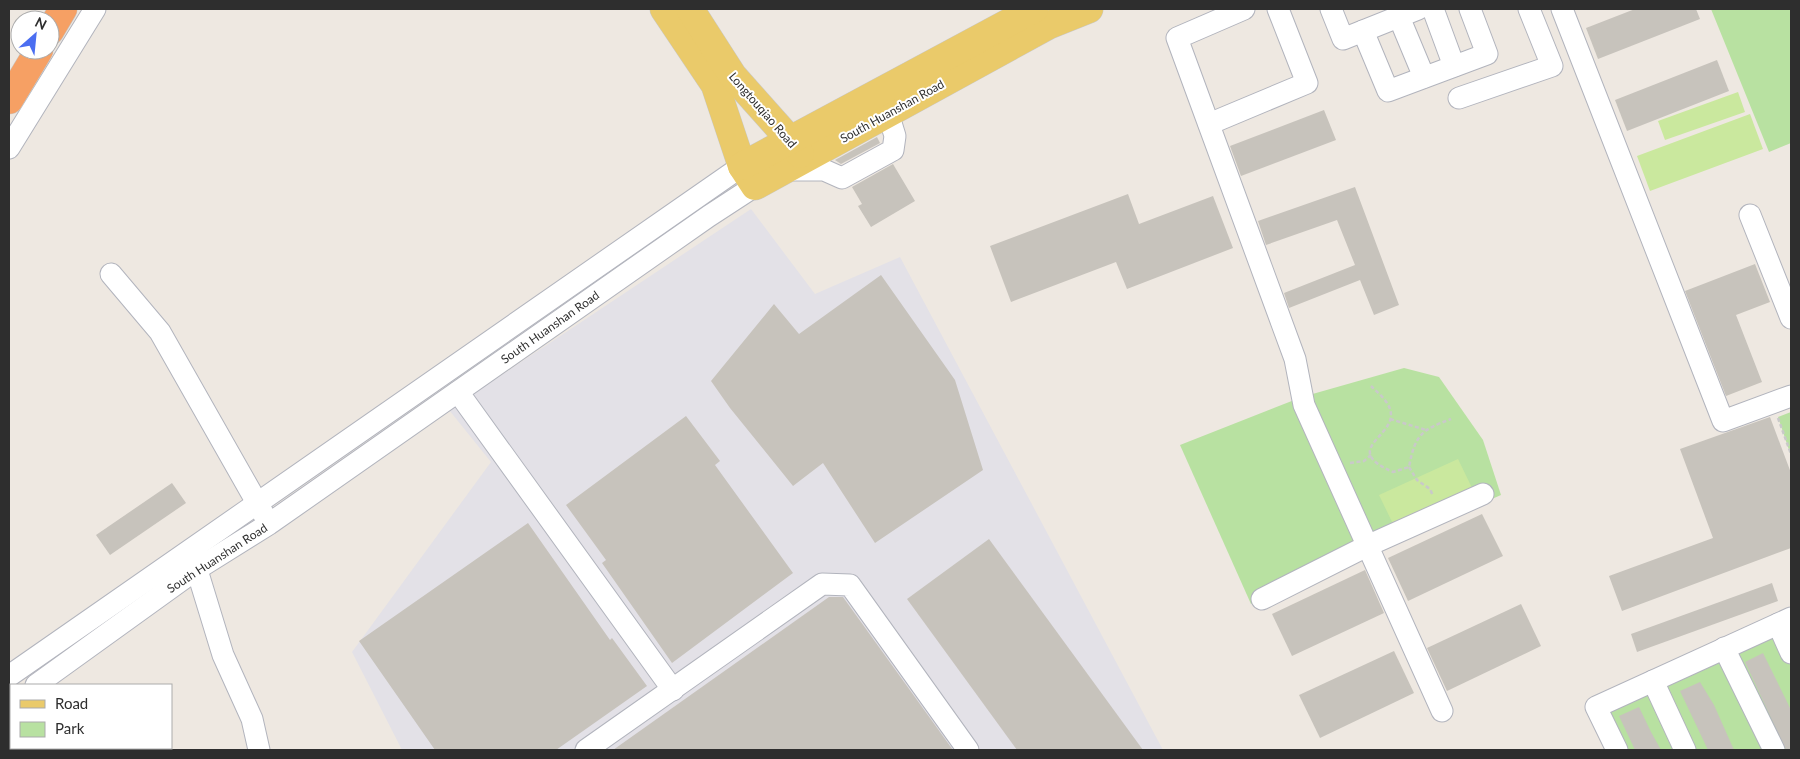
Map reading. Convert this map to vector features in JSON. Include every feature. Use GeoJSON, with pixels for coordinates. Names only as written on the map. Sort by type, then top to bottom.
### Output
{"type":"FeatureCollection","features":[{"type":"Feature","properties":{"kind":"highway"},"geometry":{"type":"LineString","coordinates":[[9,100],[32,60]]}},
{"type":"Feature","properties":{"kind":"main road","name":"Longtouqiao Road"},"geometry":{"type":"LineString","coordinates":[[664,9],[715,85],[749,176]]}},
{"type":"Feature","properties":{"kind":"main road","name":"Longtouqiao Road"},"geometry":{"type":"LineString","coordinates":[[690,9],[733,76],[793,156]]}},
{"type":"Feature","properties":{"kind":"main road","name":"South Huanshan Road"},"geometry":{"type":"LineString","coordinates":[[793,156],[1034,9]]}},
{"type":"Feature","properties":{"kind":"main road","name":"South Huanshan Road"},"geometry":{"type":"LineString","coordinates":[[749,176],[888,113],[1049,24],[1088,9]]}},
{"type":"Feature","properties":{"kind":"street"},"geometry":{"type":"LineString","coordinates":[[9,148],[95,9]]}},
{"type":"Feature","properties":{"kind":"street"},"geometry":{"type":"LineString","coordinates":[[1209,124],[1307,83],[1278,9]]}},
{"type":"Feature","properties":{"kind":"street"},"geometry":{"type":"LineString","coordinates":[[1331,9],[1343,39],[1409,13],[1424,78]]}},
{"type":"Feature","properties":{"kind":"street"},"geometry":{"type":"LineString","coordinates":[[1433,9],[1454,66]]}},
{"type":"Feature","properties":{"kind":"street"},"geometry":{"type":"LineString","coordinates":[[1363,31],[1388,91],[1487,54],[1470,9]]}},
{"type":"Feature","properties":{"kind":"street"},"geometry":{"type":"LineString","coordinates":[[1459,98],[1552,66],[1529,9]]}},
{"type":"Feature","properties":{"kind":"street"},"geometry":{"type":"LineString","coordinates":[[1562,9],[1722,421],[1782,399]]}},
{"type":"Feature","properties":{"kind":"street"},"geometry":{"type":"LineString","coordinates":[[1232,11],[1177,38],[1295,359],[1304,405],[1442,710]]}},
{"type":"Feature","properties":{"kind":"street","name":"South Huanshan Road"},"geometry":{"type":"LineString","coordinates":[[9,676],[194,559],[269,524],[709,216],[749,176]]}},
{"type":"Feature","properties":{"kind":"street","name":"South Huanshan Road"},"geometry":{"type":"LineString","coordinates":[[37,684],[194,559],[258,504],[749,176]]}},
{"type":"Feature","properties":{"kind":"street"},"geometry":{"type":"LineString","coordinates":[[1750,215],[1791,318]]}},
{"type":"Feature","properties":{"kind":"street"},"geometry":{"type":"LineString","coordinates":[[111,274],[160,332],[269,524]]}},
{"type":"Feature","properties":{"kind":"street"},"geometry":{"type":"LineString","coordinates":[[458,392],[673,690]]}},
{"type":"Feature","properties":{"kind":"street"},"geometry":{"type":"LineString","coordinates":[[1262,599],[1367,546],[1483,494]]}},
{"type":"Feature","properties":{"kind":"street"},"geometry":{"type":"LineString","coordinates":[[194,559],[223,655],[252,719],[259,750]]}},
{"type":"Feature","properties":{"kind":"street"},"geometry":{"type":"LineString","coordinates":[[586,750],[822,584],[850,585],[968,750]]}},
{"type":"Feature","properties":{"kind":"street"},"geometry":{"type":"LineString","coordinates":[[1617,750],[1596,707],[1784,621],[1791,653]]}},
{"type":"Feature","properties":{"kind":"street"},"geometry":{"type":"LineString","coordinates":[[1724,648],[1774,750]]}},
{"type":"Feature","properties":{"kind":"street"},"geometry":{"type":"LineString","coordinates":[[1653,681],[1685,750]]}},
{"type":"Feature","properties":{"kind":"path"},"geometry":{"type":"LineString","coordinates":[[1372,386],[1387,401],[1391,415],[1388,424],[1373,441],[1370,452],[1372,459],[1379,466],[1393,472],[1409,467]]}},
{"type":"Feature","properties":{"kind":"path"},"geometry":{"type":"LineString","coordinates":[[1782,399],[1791,454]]}},
{"type":"Feature","properties":{"kind":"path"},"geometry":{"type":"LineString","coordinates":[[1390,419],[1427,430]]}},
{"type":"Feature","properties":{"kind":"path"},"geometry":{"type":"LineString","coordinates":[[1440,513],[1430,489],[1417,480],[1409,467],[1411,452],[1416,440],[1427,430],[1451,419]]}},
{"type":"Feature","properties":{"kind":"shaded area"},"geometry":{"type":"Polygon","coordinates":[[[751,209],[815,294],[900,257],[1163,750],[402,750],[352,652],[491,462],[449,410],[751,209]]]}},
{"type":"Feature","properties":{"kind":"green space"},"geometry":{"type":"Polygon","coordinates":[[[1711,9],[1791,9],[1791,143],[1769,152],[1711,9]]]}},
{"type":"Feature","properties":{"kind":"green space"},"geometry":{"type":"Polygon","coordinates":[[[1738,92],[1745,112],[1665,140],[1658,121],[1738,92]]]}},
{"type":"Feature","properties":{"kind":"green space"},"geometry":{"type":"Polygon","coordinates":[[[1750,114],[1763,149],[1650,191],[1637,156],[1750,114]]]}},
{"type":"Feature","properties":{"kind":"green space"},"geometry":{"type":"Polygon","coordinates":[[[1404,368],[1439,377],[1483,440],[1501,495],[1251,604],[1180,445],[1302,397],[1404,368]]]}},
{"type":"Feature","properties":{"kind":"green space"},"geometry":{"type":"Polygon","coordinates":[[[1791,412],[1791,456],[1778,417],[1791,412]]]}},
{"type":"Feature","properties":{"kind":"green space"},"geometry":{"type":"Polygon","coordinates":[[[1458,459],[1474,492],[1395,528],[1379,495],[1458,459]]]}},
{"type":"Feature","properties":{"kind":"green space"},"geometry":{"type":"Polygon","coordinates":[[[1791,611],[1791,750],[1612,750],[1589,706],[1791,611]]]}},
{"type":"Feature","properties":{"kind":"building"},"geometry":{"type":"Polygon","coordinates":[[[1635,9],[1696,9],[1700,19],[1598,59],[1586,28],[1635,9]]]}},
{"type":"Feature","properties":{"kind":"building"},"geometry":{"type":"Polygon","coordinates":[[[1717,60],[1729,91],[1627,131],[1615,100],[1717,60]]]}},
{"type":"Feature","properties":{"kind":"building"},"geometry":{"type":"Polygon","coordinates":[[[1324,110],[1336,140],[1241,176],[1230,146],[1324,110]]]}},
{"type":"Feature","properties":{"kind":"building"},"geometry":{"type":"Polygon","coordinates":[[[877,137],[880,143],[841,164],[835,160],[877,137]]]}},
{"type":"Feature","properties":{"kind":"building"},"geometry":{"type":"Polygon","coordinates":[[[893,164],[915,201],[871,227],[858,206],[862,204],[852,187],[893,164]]]}},
{"type":"Feature","properties":{"kind":"building"},"geometry":{"type":"Polygon","coordinates":[[[1355,187],[1399,305],[1374,315],[1360,280],[1289,308],[1284,293],[1355,265],[1337,220],[1266,245],[1258,221],[1355,187]]]}},
{"type":"Feature","properties":{"kind":"building"},"geometry":{"type":"Polygon","coordinates":[[[1128,194],[1139,224],[1213,196],[1233,248],[1127,289],[1116,262],[1011,302],[990,246],[1128,194]]]}},
{"type":"Feature","properties":{"kind":"building"},"geometry":{"type":"Polygon","coordinates":[[[1755,264],[1770,302],[1736,315],[1762,382],[1726,396],[1685,291],[1755,264]]]}},
{"type":"Feature","properties":{"kind":"building"},"geometry":{"type":"Polygon","coordinates":[[[881,275],[955,380],[983,470],[875,543],[823,463],[793,486],[730,408],[711,381],[774,304],[799,334],[881,275]]]}},
{"type":"Feature","properties":{"kind":"building"},"geometry":{"type":"Polygon","coordinates":[[[686,416],[720,461],[715,465],[793,573],[672,663],[602,563],[606,560],[566,505],[686,416]]]}},
{"type":"Feature","properties":{"kind":"building"},"geometry":{"type":"Polygon","coordinates":[[[1770,417],[1791,473],[1791,548],[1622,611],[1609,576],[1713,538],[1680,449],[1770,417]]]}},
{"type":"Feature","properties":{"kind":"building"},"geometry":{"type":"Polygon","coordinates":[[[172,483],[186,503],[110,555],[96,535],[172,483]]]}},
{"type":"Feature","properties":{"kind":"building"},"geometry":{"type":"Polygon","coordinates":[[[1482,514],[1503,556],[1408,601],[1388,558],[1482,514]]]}},
{"type":"Feature","properties":{"kind":"building"},"geometry":{"type":"Polygon","coordinates":[[[528,523],[610,640],[612,638],[647,686],[556,750],[435,750],[359,641],[528,523]]]}},
{"type":"Feature","properties":{"kind":"building"},"geometry":{"type":"Polygon","coordinates":[[[989,539],[1143,750],[1017,750],[907,599],[989,539]]]}},
{"type":"Feature","properties":{"kind":"building"},"geometry":{"type":"Polygon","coordinates":[[[1365,570],[1384,613],[1292,656],[1272,614],[1365,570]]]}},
{"type":"Feature","properties":{"kind":"building"},"geometry":{"type":"Polygon","coordinates":[[[1772,583],[1778,601],[1637,652],[1631,634],[1772,583]]]}},
{"type":"Feature","properties":{"kind":"building"},"geometry":{"type":"Polygon","coordinates":[[[829,597],[843,597],[953,750],[613,750],[829,597]]]}},
{"type":"Feature","properties":{"kind":"building"},"geometry":{"type":"Polygon","coordinates":[[[1521,604],[1541,646],[1447,691],[1427,648],[1521,604]]]}},
{"type":"Feature","properties":{"kind":"building"},"geometry":{"type":"Polygon","coordinates":[[[1394,651],[1414,693],[1320,738],[1299,695],[1394,651]]]}},
{"type":"Feature","properties":{"kind":"building"},"geometry":{"type":"Polygon","coordinates":[[[1763,653],[1791,710],[1791,750],[1786,750],[1745,662],[1763,653]]]}},
{"type":"Feature","properties":{"kind":"building"},"geometry":{"type":"Polygon","coordinates":[[[1700,682],[1714,705],[1734,750],[1708,750],[1680,691],[1700,682]]]}},
{"type":"Feature","properties":{"kind":"building"},"geometry":{"type":"Polygon","coordinates":[[[1639,707],[1661,750],[1635,750],[1619,716],[1639,707]]]}}]}
